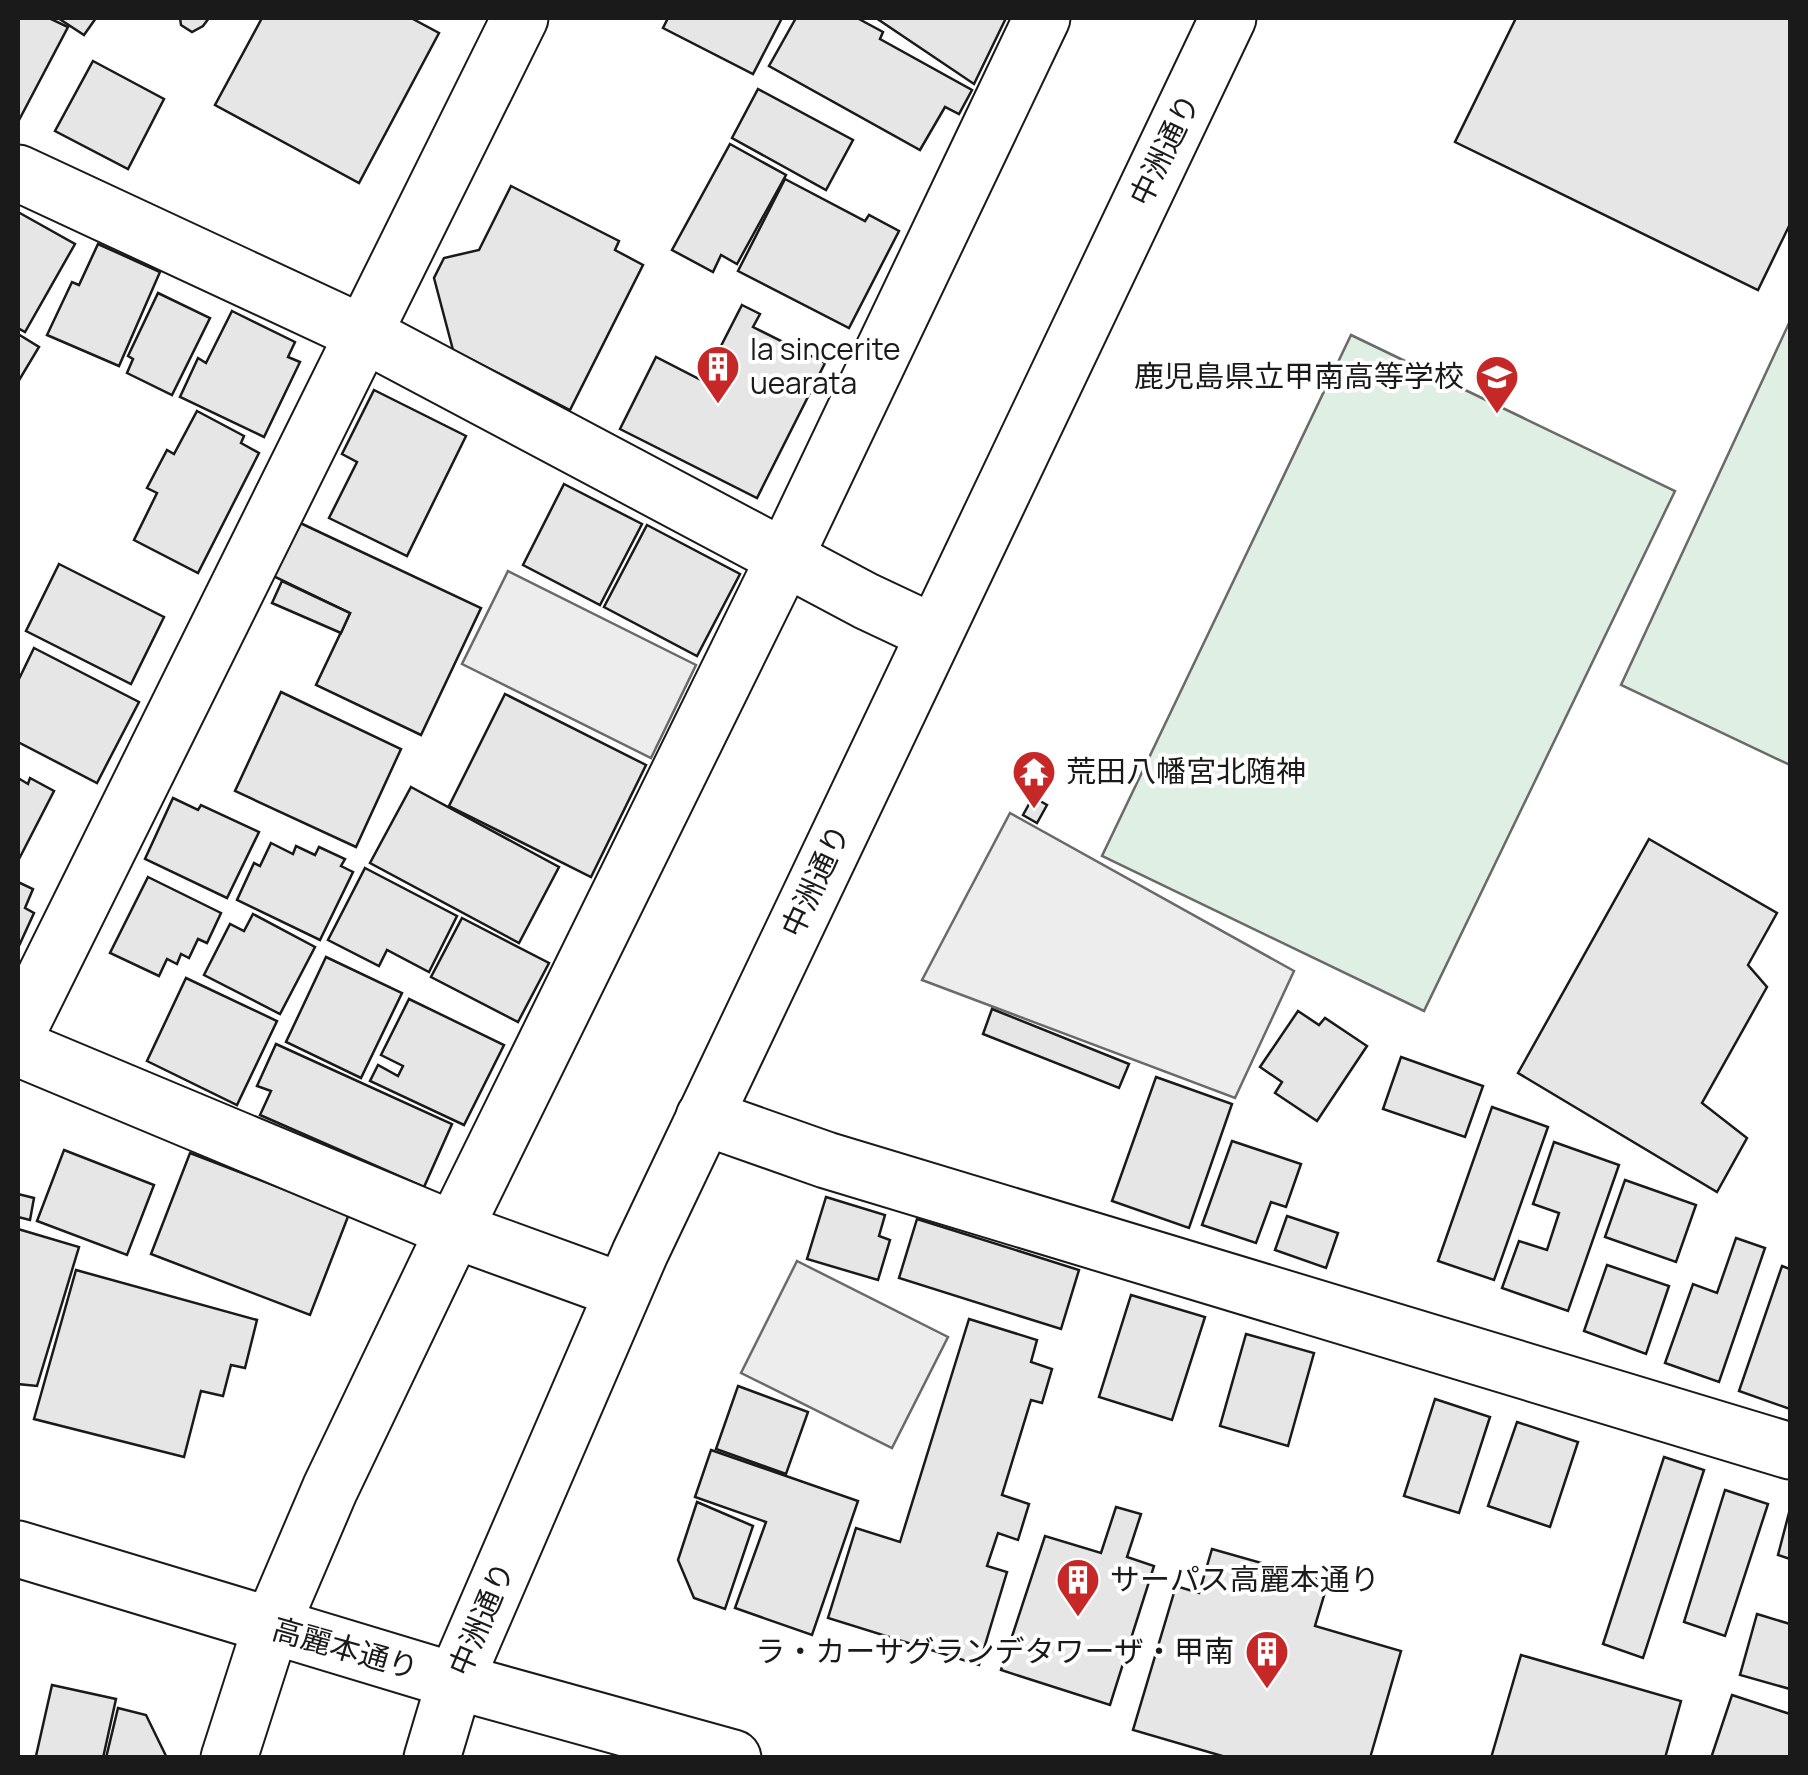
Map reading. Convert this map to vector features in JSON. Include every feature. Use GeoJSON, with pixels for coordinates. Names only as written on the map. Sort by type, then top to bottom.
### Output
{"type":"FeatureCollection","features":[{"type":"Feature","properties":{"kind":"street"},"geometry":{"type":"LineString","coordinates":[[18,1031],[520,18]]}},
{"type":"Feature","properties":{"kind":"street"},"geometry":{"type":"LineString","coordinates":[[229,1758],[271,1627],[330,1489],[1042,18]]}},
{"type":"Feature","properties":{"kind":"street","name":"中洲通り"},"geometry":{"type":"LineString","coordinates":[[432,1758],[455,1681],[622,1291],[1228,18]]}},
{"type":"Feature","properties":{"kind":"street"},"geometry":{"type":"LineString","coordinates":[[18,172],[362,332],[934,633]]}},
{"type":"Feature","properties":{"kind":"street"},"geometry":{"type":"LineString","coordinates":[[18,1048],[454,1230],[622,1291]]}},
{"type":"Feature","properties":{"kind":"street"},"geometry":{"type":"LineString","coordinates":[[704,1118],[845,1166],[1790,1450]]}},
{"type":"Feature","properties":{"kind":"street","name":"高麗本通り"},"geometry":{"type":"LineString","coordinates":[[18,1549],[455,1681],[733,1758]]}},
{"type":"Feature","properties":{"kind":"green space"},"geometry":{"type":"Polygon","coordinates":[[[1790,321],[1790,765],[1621,685],[1790,321]]]}},
{"type":"Feature","properties":{"kind":"green space"},"geometry":{"type":"Polygon","coordinates":[[[1351,335],[1675,491],[1424,1011],[1102,856],[1351,335]]]}},
{"type":"Feature","properties":{"kind":"shaded area"},"geometry":{"type":"Polygon","coordinates":[[[508,571],[696,665],[651,758],[462,664],[508,571]]]}},
{"type":"Feature","properties":{"kind":"shaded area"},"geometry":{"type":"Polygon","coordinates":[[[1010,813],[1294,971],[1235,1098],[922,980],[1010,813]]]}},
{"type":"Feature","properties":{"kind":"shaded area"},"geometry":{"type":"Polygon","coordinates":[[[797,1261],[948,1337],[892,1448],[741,1373],[797,1261]]]}},
{"type":"Feature","properties":{"kind":"building"},"geometry":{"type":"Polygon","coordinates":[[[18,18],[49,18],[68,27],[18,122],[18,18]]]}},
{"type":"Feature","properties":{"kind":"building"},"geometry":{"type":"Polygon","coordinates":[[[58,18],[96,18],[84,35],[58,18]]]}},
{"type":"Feature","properties":{"kind":"building"},"geometry":{"type":"Polygon","coordinates":[[[180,18],[209,18],[192,32],[181,25],[180,18]]]}},
{"type":"Feature","properties":{"kind":"building"},"geometry":{"type":"Polygon","coordinates":[[[262,18],[411,18],[439,33],[359,183],[215,105],[262,18]]]}},
{"type":"Feature","properties":{"kind":"building"},"geometry":{"type":"Polygon","coordinates":[[[668,18],[782,18],[753,74],[663,28],[668,18]]]}},
{"type":"Feature","properties":{"kind":"building"},"geometry":{"type":"Polygon","coordinates":[[[796,18],[857,18],[883,32],[880,39],[972,90],[959,114],[945,107],[920,150],[769,66],[796,18]]]}},
{"type":"Feature","properties":{"kind":"building"},"geometry":{"type":"Polygon","coordinates":[[[876,18],[1006,18],[974,84],[876,18]]]}},
{"type":"Feature","properties":{"kind":"building"},"geometry":{"type":"Polygon","coordinates":[[[1516,18],[1790,18],[1790,224],[1758,290],[1455,142],[1516,18]]]}},
{"type":"Feature","properties":{"kind":"building"},"geometry":{"type":"Polygon","coordinates":[[[93,61],[164,99],[128,169],[55,131],[93,61]]]}},
{"type":"Feature","properties":{"kind":"building"},"geometry":{"type":"Polygon","coordinates":[[[758,89],[853,140],[826,190],[732,138],[758,89]]]}},
{"type":"Feature","properties":{"kind":"building"},"geometry":{"type":"Polygon","coordinates":[[[730,144],[786,175],[737,264],[721,255],[713,272],[672,250],[730,144]]]}},
{"type":"Feature","properties":{"kind":"building"},"geometry":{"type":"Polygon","coordinates":[[[785,179],[865,221],[869,215],[899,231],[849,328],[738,271],[785,179]]]}},
{"type":"Feature","properties":{"kind":"building"},"geometry":{"type":"Polygon","coordinates":[[[511,186],[619,241],[615,250],[643,265],[570,410],[453,350],[434,278],[444,258],[479,250],[511,186]]]}},
{"type":"Feature","properties":{"kind":"building"},"geometry":{"type":"Polygon","coordinates":[[[18,212],[75,244],[25,332],[18,328],[18,212]]]}},
{"type":"Feature","properties":{"kind":"building"},"geometry":{"type":"Polygon","coordinates":[[[98,244],[160,272],[119,366],[47,335],[72,282],[79,285],[98,244]]]}},
{"type":"Feature","properties":{"kind":"building"},"geometry":{"type":"Polygon","coordinates":[[[158,293],[210,318],[172,395],[127,373],[133,359],[128,356],[158,293]]]}},
{"type":"Feature","properties":{"kind":"building","name":"la sincerite uearata"},"geometry":{"type":"Polygon","coordinates":[[[742,305],[760,314],[753,327],[825,363],[757,498],[620,429],[656,357],[703,381],[742,305]]]}},
{"type":"Feature","properties":{"kind":"building"},"geometry":{"type":"Polygon","coordinates":[[[232,311],[295,342],[288,357],[300,362],[264,437],[180,397],[198,358],[206,363],[232,311]]]}},
{"type":"Feature","properties":{"kind":"building"},"geometry":{"type":"Polygon","coordinates":[[[18,334],[39,347],[18,382],[18,334]]]}},
{"type":"Feature","properties":{"kind":"building"},"geometry":{"type":"Polygon","coordinates":[[[374,390],[466,436],[407,556],[329,518],[357,462],[342,454],[374,390]]]}},
{"type":"Feature","properties":{"kind":"building"},"geometry":{"type":"Polygon","coordinates":[[[197,411],[244,436],[241,443],[259,453],[198,573],[134,540],[157,493],[147,488],[167,450],[174,454],[197,411]]]}},
{"type":"Feature","properties":{"kind":"building"},"geometry":{"type":"Polygon","coordinates":[[[564,484],[642,524],[600,605],[523,565],[564,484]]]}},
{"type":"Feature","properties":{"kind":"building"},"geometry":{"type":"Polygon","coordinates":[[[296,521],[481,608],[421,735],[316,685],[350,613],[271,575],[296,521]]]}},
{"type":"Feature","properties":{"kind":"building"},"geometry":{"type":"Polygon","coordinates":[[[647,525],[740,574],[697,656],[604,607],[647,525]]]}},
{"type":"Feature","properties":{"kind":"building"},"geometry":{"type":"Polygon","coordinates":[[[59,564],[164,617],[131,684],[26,631],[59,564]]]}},
{"type":"Feature","properties":{"kind":"building"},"geometry":{"type":"Polygon","coordinates":[[[282,581],[350,613],[341,633],[272,603],[282,581]]]}},
{"type":"Feature","properties":{"kind":"building"},"geometry":{"type":"Polygon","coordinates":[[[34,648],[139,702],[97,783],[18,742],[18,681],[34,648]]]}},
{"type":"Feature","properties":{"kind":"building"},"geometry":{"type":"Polygon","coordinates":[[[281,692],[401,749],[356,847],[235,791],[281,692]]]}},
{"type":"Feature","properties":{"kind":"building"},"geometry":{"type":"Polygon","coordinates":[[[505,694],[646,765],[591,877],[449,806],[505,694]]]}},
{"type":"Feature","properties":{"kind":"building"},"geometry":{"type":"Polygon","coordinates":[[[18,778],[28,784],[30,778],[54,791],[18,861],[18,778]]]}},
{"type":"Feature","properties":{"kind":"building"},"geometry":{"type":"Polygon","coordinates":[[[411,787],[559,867],[519,943],[370,863],[411,787]]]}},
{"type":"Feature","properties":{"kind":"building"},"geometry":{"type":"Polygon","coordinates":[[[1033,797],[1047,805],[1037,823],[1023,815],[1033,797]]]}},
{"type":"Feature","properties":{"kind":"building"},"geometry":{"type":"Polygon","coordinates":[[[173,798],[198,810],[201,805],[259,832],[227,898],[145,859],[173,798]]]}},
{"type":"Feature","properties":{"kind":"building"},"geometry":{"type":"Polygon","coordinates":[[[1649,839],[1777,913],[1748,965],[1767,987],[1702,1103],[1747,1138],[1717,1192],[1518,1073],[1649,839]]]}},
{"type":"Feature","properties":{"kind":"building"},"geometry":{"type":"Polygon","coordinates":[[[271,843],[293,854],[296,846],[315,855],[319,847],[345,859],[341,866],[353,872],[320,940],[237,900],[254,863],[260,866],[271,843]]]}},
{"type":"Feature","properties":{"kind":"building"},"geometry":{"type":"Polygon","coordinates":[[[365,868],[457,916],[429,972],[387,950],[379,966],[328,940],[365,868]]]}},
{"type":"Feature","properties":{"kind":"building"},"geometry":{"type":"Polygon","coordinates":[[[148,877],[221,913],[207,943],[198,939],[189,958],[181,954],[177,964],[167,959],[159,976],[110,953],[148,877]]]}},
{"type":"Feature","properties":{"kind":"building"},"geometry":{"type":"Polygon","coordinates":[[[18,882],[33,889],[25,908],[34,913],[18,948],[18,882]]]}},
{"type":"Feature","properties":{"kind":"building"},"geometry":{"type":"Polygon","coordinates":[[[253,914],[315,947],[280,1014],[204,975],[230,924],[244,931],[253,914]]]}},
{"type":"Feature","properties":{"kind":"building"},"geometry":{"type":"Polygon","coordinates":[[[462,918],[549,963],[518,1022],[431,977],[462,918]]]}},
{"type":"Feature","properties":{"kind":"building"},"geometry":{"type":"Polygon","coordinates":[[[326,957],[402,993],[361,1078],[286,1042],[326,957]]]}},
{"type":"Feature","properties":{"kind":"building"},"geometry":{"type":"Polygon","coordinates":[[[186,978],[277,1021],[237,1105],[147,1061],[186,978]]]}},
{"type":"Feature","properties":{"kind":"building"},"geometry":{"type":"Polygon","coordinates":[[[409,999],[504,1045],[464,1125],[370,1081],[378,1065],[398,1076],[403,1066],[381,1055],[409,999]]]}},
{"type":"Feature","properties":{"kind":"building"},"geometry":{"type":"Polygon","coordinates":[[[992,1009],[1129,1064],[1119,1088],[983,1034],[992,1009]]]}},
{"type":"Feature","properties":{"kind":"building"},"geometry":{"type":"Polygon","coordinates":[[[1298,1011],[1319,1025],[1325,1018],[1367,1046],[1317,1121],[1275,1093],[1282,1082],[1260,1067],[1298,1011]]]}},
{"type":"Feature","properties":{"kind":"building"},"geometry":{"type":"Polygon","coordinates":[[[276,1044],[452,1124],[424,1187],[260,1115],[271,1091],[257,1086],[276,1044]]]}},
{"type":"Feature","properties":{"kind":"building"},"geometry":{"type":"Polygon","coordinates":[[[1401,1057],[1483,1086],[1465,1137],[1383,1109],[1401,1057]]]}},
{"type":"Feature","properties":{"kind":"building"},"geometry":{"type":"Polygon","coordinates":[[[1156,1077],[1232,1104],[1189,1228],[1112,1201],[1156,1077]]]}},
{"type":"Feature","properties":{"kind":"building"},"geometry":{"type":"Polygon","coordinates":[[[1492,1107],[1548,1127],[1494,1280],[1438,1261],[1492,1107]]]}},
{"type":"Feature","properties":{"kind":"building"},"geometry":{"type":"Polygon","coordinates":[[[1232,1141],[1301,1164],[1286,1207],[1271,1202],[1256,1243],[1202,1225],[1232,1141]]]}},
{"type":"Feature","properties":{"kind":"building"},"geometry":{"type":"Polygon","coordinates":[[[1554,1142],[1619,1165],[1568,1311],[1502,1288],[1519,1241],[1547,1250],[1559,1213],[1533,1204],[1554,1142]]]}},
{"type":"Feature","properties":{"kind":"building"},"geometry":{"type":"Polygon","coordinates":[[[64,1150],[154,1185],[127,1255],[37,1221],[64,1150]]]}},
{"type":"Feature","properties":{"kind":"building"},"geometry":{"type":"Polygon","coordinates":[[[190,1153],[349,1214],[310,1315],[151,1254],[190,1153]]]}},
{"type":"Feature","properties":{"kind":"building"},"geometry":{"type":"Polygon","coordinates":[[[1625,1180],[1696,1205],[1676,1262],[1605,1237],[1625,1180]]]}},
{"type":"Feature","properties":{"kind":"building"},"geometry":{"type":"Polygon","coordinates":[[[18,1194],[34,1198],[30,1220],[18,1217],[18,1194]]]}},
{"type":"Feature","properties":{"kind":"building"},"geometry":{"type":"Polygon","coordinates":[[[826,1197],[885,1215],[879,1236],[890,1240],[878,1280],[807,1259],[826,1197]]]}},
{"type":"Feature","properties":{"kind":"building"},"geometry":{"type":"Polygon","coordinates":[[[1287,1216],[1338,1233],[1326,1268],[1275,1250],[1287,1216]]]}},
{"type":"Feature","properties":{"kind":"building"},"geometry":{"type":"Polygon","coordinates":[[[917,1219],[1079,1270],[1061,1329],[899,1278],[917,1219]]]}},
{"type":"Feature","properties":{"kind":"building"},"geometry":{"type":"Polygon","coordinates":[[[18,1229],[79,1247],[37,1386],[18,1384],[18,1229]]]}},
{"type":"Feature","properties":{"kind":"building"},"geometry":{"type":"Polygon","coordinates":[[[1736,1238],[1765,1248],[1719,1382],[1665,1363],[1693,1284],[1717,1293],[1736,1238]]]}},
{"type":"Feature","properties":{"kind":"building"},"geometry":{"type":"Polygon","coordinates":[[[1607,1265],[1669,1286],[1646,1354],[1584,1331],[1607,1265]]]}},
{"type":"Feature","properties":{"kind":"building"},"geometry":{"type":"Polygon","coordinates":[[[1782,1266],[1790,1269],[1790,1409],[1739,1391],[1782,1266]]]}},
{"type":"Feature","properties":{"kind":"building"},"geometry":{"type":"Polygon","coordinates":[[[76,1270],[257,1320],[245,1368],[231,1365],[223,1396],[201,1391],[184,1457],[34,1419],[76,1270]]]}},
{"type":"Feature","properties":{"kind":"building"},"geometry":{"type":"Polygon","coordinates":[[[1131,1295],[1205,1317],[1172,1420],[1099,1397],[1131,1295]]]}},
{"type":"Feature","properties":{"kind":"building"},"geometry":{"type":"Polygon","coordinates":[[[969,1319],[1037,1340],[1031,1362],[1052,1369],[1042,1403],[1031,1400],[1002,1495],[1029,1504],[1018,1540],[998,1533],[987,1566],[1007,1572],[979,1665],[828,1618],[856,1528],[900,1542],[969,1319]]]}},
{"type":"Feature","properties":{"kind":"building"},"geometry":{"type":"Polygon","coordinates":[[[1246,1334],[1314,1353],[1288,1446],[1220,1426],[1246,1334]]]}},
{"type":"Feature","properties":{"kind":"building"},"geometry":{"type":"Polygon","coordinates":[[[738,1386],[808,1412],[786,1474],[716,1449],[738,1386]]]}},
{"type":"Feature","properties":{"kind":"building"},"geometry":{"type":"Polygon","coordinates":[[[1435,1399],[1490,1417],[1459,1513],[1404,1496],[1435,1399]]]}},
{"type":"Feature","properties":{"kind":"building"},"geometry":{"type":"Polygon","coordinates":[[[1517,1422],[1578,1442],[1550,1527],[1488,1506],[1517,1422]]]}},
{"type":"Feature","properties":{"kind":"building"},"geometry":{"type":"Polygon","coordinates":[[[711,1450],[858,1501],[812,1635],[735,1608],[766,1522],[695,1497],[711,1450]]]}},
{"type":"Feature","properties":{"kind":"building"},"geometry":{"type":"Polygon","coordinates":[[[1664,1457],[1704,1470],[1643,1658],[1603,1644],[1664,1457]]]}},
{"type":"Feature","properties":{"kind":"building"},"geometry":{"type":"Polygon","coordinates":[[[1725,1490],[1768,1504],[1725,1636],[1684,1622],[1725,1490]]]}},
{"type":"Feature","properties":{"kind":"building"},"geometry":{"type":"Polygon","coordinates":[[[697,1502],[753,1526],[725,1609],[694,1598],[678,1560],[697,1502]]]}},
{"type":"Feature","properties":{"kind":"building","name":"サーパス高麗本通り"},"geometry":{"type":"Polygon","coordinates":[[[1116,1507],[1141,1514],[1127,1557],[1154,1566],[1110,1705],[1001,1670],[1045,1536],[1101,1553],[1116,1507]]]}},
{"type":"Feature","properties":{"kind":"building"},"geometry":{"type":"Polygon","coordinates":[[[1790,1509],[1790,1559],[1778,1555],[1790,1509]]]}},
{"type":"Feature","properties":{"kind":"building","name":"ラ・カーサグランデタワーザ・甲南"},"geometry":{"type":"Polygon","coordinates":[[[1212,1549],[1328,1582],[1315,1626],[1401,1651],[1370,1758],[1229,1758],[1133,1730],[1176,1586],[1199,1593],[1212,1549]]]}},
{"type":"Feature","properties":{"kind":"building"},"geometry":{"type":"Polygon","coordinates":[[[1757,1614],[1790,1624],[1790,1689],[1740,1675],[1757,1614]]]}},
{"type":"Feature","properties":{"kind":"building"},"geometry":{"type":"Polygon","coordinates":[[[1521,1655],[1681,1701],[1665,1758],[1491,1758],[1521,1655]]]}},
{"type":"Feature","properties":{"kind":"building"},"geometry":{"type":"Polygon","coordinates":[[[52,1685],[116,1699],[103,1758],[36,1756],[52,1685]]]}},
{"type":"Feature","properties":{"kind":"building"},"geometry":{"type":"Polygon","coordinates":[[[1732,1695],[1790,1714],[1790,1758],[1711,1758],[1732,1695]]]}},
{"type":"Feature","properties":{"kind":"building"},"geometry":{"type":"Polygon","coordinates":[[[118,1708],[146,1715],[167,1758],[106,1758],[118,1708]]]}},
{"type":"Feature","properties":{"kind":"place","name":"la sincerite uearata"},"geometry":{"type":"Point","coordinates":[718,405]}},
{"type":"Feature","properties":{"kind":"place","name":"鹿児島県立甲南高等学校"},"geometry":{"type":"Point","coordinates":[1497,415]}},
{"type":"Feature","properties":{"kind":"place","name":"荒田八幡宮北随神"},"geometry":{"type":"Point","coordinates":[1034,810]}},
{"type":"Feature","properties":{"kind":"place","name":"サーパス高麗本通り"},"geometry":{"type":"Point","coordinates":[1078,1618]}},
{"type":"Feature","properties":{"kind":"place","name":"ラ・カーサグランデタワーザ・甲南"},"geometry":{"type":"Point","coordinates":[1267,1690]}}]}
